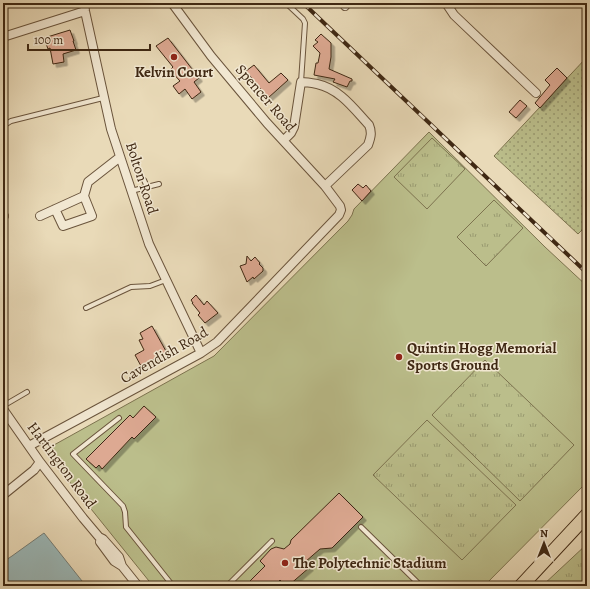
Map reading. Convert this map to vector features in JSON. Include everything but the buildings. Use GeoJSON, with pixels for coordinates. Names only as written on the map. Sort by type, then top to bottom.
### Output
{"type":"FeatureCollection","features":[{"type":"Feature","properties":{"kind":"highway"},"geometry":{"type":"LineString","coordinates":[[521,586],[587,515]]}},
{"type":"Feature","properties":{"kind":"street","name":"Spencer Road"},"geometry":{"type":"LineString","coordinates":[[172,3],[211,56],[262,117],[325,186],[340,206],[341,210]]}},
{"type":"Feature","properties":{"kind":"street"},"geometry":{"type":"LineString","coordinates":[[446,3],[454,15],[536,93]]}},
{"type":"Feature","properties":{"kind":"street"},"geometry":{"type":"LineString","coordinates":[[3,37],[84,7]]}},
{"type":"Feature","properties":{"kind":"street","name":"Bolton Road"},"geometry":{"type":"LineString","coordinates":[[84,7],[111,128],[149,244],[201,353]]}},
{"type":"Feature","properties":{"kind":"street"},"geometry":{"type":"LineString","coordinates":[[284,140],[294,128],[301,82],[328,87],[342,97],[369,125],[371,136],[368,144],[325,186]]}},
{"type":"Feature","properties":{"kind":"street"},"geometry":{"type":"LineString","coordinates":[[55,209],[63,226],[92,216],[84,196],[88,182],[120,157]]}},
{"type":"Feature","properties":{"kind":"street"},"geometry":{"type":"LineString","coordinates":[[40,216],[84,196]]}},
{"type":"Feature","properties":{"kind":"street","name":"Cavendish Road"},"geometry":{"type":"LineString","coordinates":[[29,446],[201,353],[217,342],[339,215],[341,210]]}},
{"type":"Feature","properties":{"kind":"street","name":"Hartington Road"},"geometry":{"type":"LineString","coordinates":[[3,408],[40,462],[83,518],[119,557],[122,566],[138,586]]}},
{"type":"Feature","properties":{"kind":"street"},"geometry":{"type":"LineString","coordinates":[[3,495],[34,470],[40,462]]}},
{"type":"Feature","properties":{"kind":"lane"},"geometry":{"type":"LineString","coordinates":[[286,3],[304,20],[305,23],[301,82]]}},
{"type":"Feature","properties":{"kind":"lane"},"geometry":{"type":"LineString","coordinates":[[3,126],[11,121],[104,98]]}},
{"type":"Feature","properties":{"kind":"lane"},"geometry":{"type":"LineString","coordinates":[[144,180],[146,187]]}},
{"type":"Feature","properties":{"kind":"lane"},"geometry":{"type":"LineString","coordinates":[[132,191],[159,184]]}},
{"type":"Feature","properties":{"kind":"lane"},"geometry":{"type":"LineString","coordinates":[[86,308],[131,287],[150,286],[166,280]]}},
{"type":"Feature","properties":{"kind":"lane"},"geometry":{"type":"LineString","coordinates":[[3,408],[27,392]]}},
{"type":"Feature","properties":{"kind":"lane"},"geometry":{"type":"LineString","coordinates":[[119,418],[73,454],[123,506],[127,529],[173,586]]}},
{"type":"Feature","properties":{"kind":"lane"},"geometry":{"type":"LineString","coordinates":[[361,527],[421,586]]}},
{"type":"Feature","properties":{"kind":"lane"},"geometry":{"type":"LineString","coordinates":[[227,586],[272,541]]}},
{"type":"Feature","properties":{"kind":"lane"},"geometry":{"type":"LineString","coordinates":[[92,586],[96,586]]}},
{"type":"Feature","properties":{"kind":"green space"},"geometry":{"type":"Polygon","coordinates":[[[587,57],[587,225],[578,234],[494,156],[587,57]]]}},
{"type":"Feature","properties":{"kind":"green space","name":"Quintin Hogg Memorial Sports Ground"},"geometry":{"type":"Polygon","coordinates":[[[429,132],[545,247],[587,286],[587,482],[484,586],[153,586],[45,450],[214,356],[348,221],[354,209],[429,132]]]}},
{"type":"Feature","properties":{"kind":"green space"},"geometry":{"type":"Polygon","coordinates":[[[432,138],[465,169],[427,209],[394,177],[432,138]]]}},
{"type":"Feature","properties":{"kind":"green space"},"geometry":{"type":"Polygon","coordinates":[[[494,200],[523,228],[486,266],[457,237],[494,200]]]}},
{"type":"Feature","properties":{"kind":"green space"},"geometry":{"type":"Polygon","coordinates":[[[485,360],[574,445],[520,501],[432,415],[485,360]]]}},
{"type":"Feature","properties":{"kind":"green space"},"geometry":{"type":"Polygon","coordinates":[[[427,420],[516,505],[462,560],[373,475],[427,420]]]}},
{"type":"Feature","properties":{"kind":"green space"},"geometry":{"type":"Polygon","coordinates":[[[587,544],[587,586],[542,586],[587,544]]]}},
{"type":"Feature","properties":{"kind":"water"},"geometry":{"type":"Polygon","coordinates":[[[44,533],[86,586],[3,586],[3,562],[44,533]]]}},
{"type":"Feature","properties":{"kind":"railway"},"geometry":{"type":"LineString","coordinates":[[303,3],[587,273]]}},
{"type":"Feature","properties":{"kind":"place","name":"Kelvin Court"},"geometry":{"type":"Point","coordinates":[174,57]}},
{"type":"Feature","properties":{"kind":"place","name":"Quintin Hogg Memorial Sports Ground"},"geometry":{"type":"Point","coordinates":[399,357]}},
{"type":"Feature","properties":{"kind":"place","name":"The Polytechnic Stadium"},"geometry":{"type":"Point","coordinates":[285,563]}}]}
